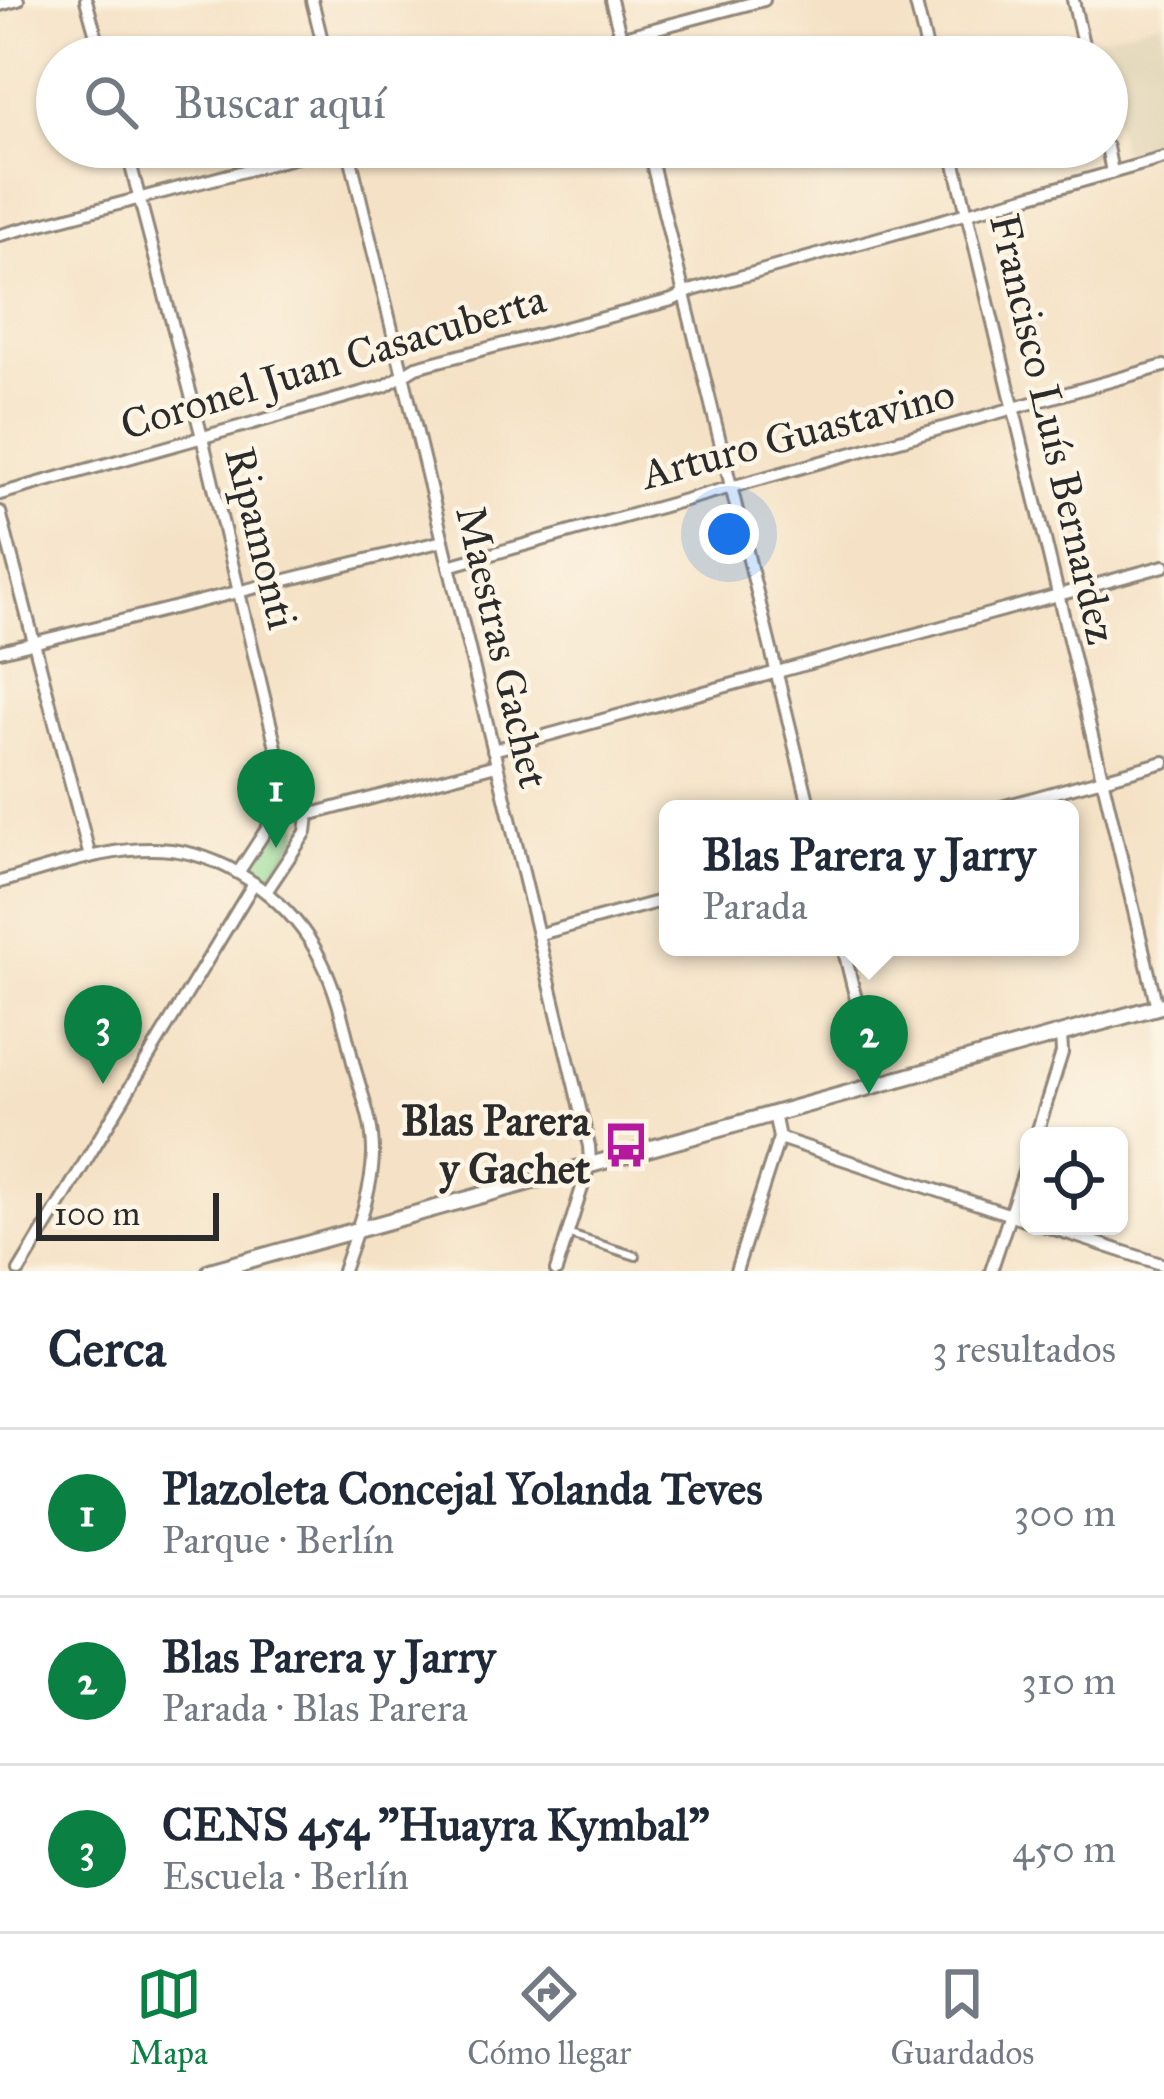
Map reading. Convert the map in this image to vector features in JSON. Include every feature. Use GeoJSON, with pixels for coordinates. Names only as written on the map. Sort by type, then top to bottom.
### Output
{"type":"FeatureCollection","features":[{"type":"Feature","properties":{"kind":"street"},"geometry":{"type":"LineString","coordinates":[[0,5],[18,0]]}},
{"type":"Feature","properties":{"kind":"street"},"geometry":{"type":"LineString","coordinates":[[86,0],[96,36]]}},
{"type":"Feature","properties":{"kind":"street"},"geometry":{"type":"LineString","coordinates":[[312,0],[321,36]]}},
{"type":"Feature","properties":{"kind":"street"},"geometry":{"type":"LineString","coordinates":[[611,0],[620,36]]}},
{"type":"Feature","properties":{"kind":"street"},"geometry":{"type":"LineString","coordinates":[[629,36],[764,0]]}},
{"type":"Feature","properties":{"kind":"street"},"geometry":{"type":"LineString","coordinates":[[915,0],[924,36]]}},
{"type":"Feature","properties":{"kind":"street"},"geometry":{"type":"LineString","coordinates":[[1073,0],[1081,36]]}},
{"type":"Feature","properties":{"kind":"street","name":"Coronel Juan Casacuberta"},"geometry":{"type":"LineString","coordinates":[[1128,168],[1164,158]]}},
{"type":"Feature","properties":{"kind":"street","name":"Ripamonti"},"geometry":{"type":"LineString","coordinates":[[132,168],[240,589],[290,806]]}},
{"type":"Feature","properties":{"kind":"street"},"geometry":{"type":"LineString","coordinates":[[0,235],[251,168]]}},
{"type":"Feature","properties":{"kind":"street","name":"Maestras Gachet"},"geometry":{"type":"LineString","coordinates":[[353,168],[590,1162]]}},
{"type":"Feature","properties":{"kind":"street"},"geometry":{"type":"LineString","coordinates":[[653,168],[808,800]]}},
{"type":"Feature","properties":{"kind":"street","name":"Francisco Luís Bernardez"},"geometry":{"type":"LineString","coordinates":[[956,168],[1161,1006]]}},
{"type":"Feature","properties":{"kind":"street"},"geometry":{"type":"LineString","coordinates":[[1111,168],[1112,172]]}},
{"type":"Feature","properties":{"kind":"street","name":"Coronel Juan Casacuberta"},"geometry":{"type":"LineString","coordinates":[[0,494],[385,386],[403,373],[1127,168]]}},
{"type":"Feature","properties":{"kind":"street","name":"Arturo Guastavino"},"geometry":{"type":"LineString","coordinates":[[449,566],[1164,366]]}},
{"type":"Feature","properties":{"kind":"street"},"geometry":{"type":"LineString","coordinates":[[0,512],[90,857]]}},
{"type":"Feature","properties":{"kind":"street"},"geometry":{"type":"LineString","coordinates":[[0,651],[443,542]]}},
{"type":"Feature","properties":{"kind":"street"},"geometry":{"type":"LineString","coordinates":[[493,750],[1164,566]]}},
{"type":"Feature","properties":{"kind":"street"},"geometry":{"type":"LineString","coordinates":[[1027,800],[1164,762]]}},
{"type":"Feature","properties":{"kind":"street"},"geometry":{"type":"LineString","coordinates":[[238,873],[277,813],[290,806],[308,814],[496,765]]}},
{"type":"Feature","properties":{"kind":"street"},"geometry":{"type":"LineString","coordinates":[[266,892],[306,832],[308,814]]}},
{"type":"Feature","properties":{"kind":"street"},"geometry":{"type":"LineString","coordinates":[[0,882],[90,857],[172,850],[215,861],[266,892],[314,946],[336,995],[371,1131],[369,1183],[344,1268],[360,1271]]}},
{"type":"Feature","properties":{"kind":"street"},"geometry":{"type":"LineString","coordinates":[[19,1271],[254,883]]}},
{"type":"Feature","properties":{"kind":"street"},"geometry":{"type":"LineString","coordinates":[[539,934],[659,901]]}},
{"type":"Feature","properties":{"kind":"street"},"geometry":{"type":"LineString","coordinates":[[845,956],[877,1084]]}},
{"type":"Feature","properties":{"kind":"street"},"geometry":{"type":"LineString","coordinates":[[209,1271],[1161,1006]]}},
{"type":"Feature","properties":{"kind":"street"},"geometry":{"type":"LineString","coordinates":[[1039,1127],[1062,1053],[1061,1034]]}},
{"type":"Feature","properties":{"kind":"street"},"geometry":{"type":"LineString","coordinates":[[736,1271],[779,1138],[774,1113]]}},
{"type":"Feature","properties":{"kind":"street"},"geometry":{"type":"LineString","coordinates":[[779,1138],[1020,1218]]}},
{"type":"Feature","properties":{"kind":"street"},"geometry":{"type":"LineString","coordinates":[[556,1271],[590,1162]]}},
{"type":"Feature","properties":{"kind":"street"},"geometry":{"type":"LineString","coordinates":[[992,1271],[1020,1186]]}},
{"type":"Feature","properties":{"kind":"street"},"geometry":{"type":"LineString","coordinates":[[1072,1235],[1164,1265]]}},
{"type":"Feature","properties":{"kind":"lane"},"geometry":{"type":"LineString","coordinates":[[568,1234],[636,1256]]}},
{"type":"Feature","properties":{"kind":"shaded area"},"geometry":{"type":"Polygon","coordinates":[[[1164,20],[1164,143],[1128,154],[1128,36],[1104,36],[1164,20]]]}},
{"type":"Feature","properties":{"kind":"green space"},"geometry":{"type":"Polygon","coordinates":[[[286,818],[298,825],[299,835],[268,880],[259,881],[251,876],[250,866],[286,818]]]}},
{"type":"Feature","properties":{"kind":"place","name":"Plazoleta Concejal Yolanda Teves"},"geometry":{"type":"Point","coordinates":[276,848]}},
{"type":"Feature","properties":{"kind":"place","name":"CENS 454 \"Huayra Kymbal\""},"geometry":{"type":"Point","coordinates":[103,1084]}},
{"type":"Feature","properties":{"kind":"place","name":"Blas Parera y Jarry"},"geometry":{"type":"Point","coordinates":[869,1094]}},
{"type":"Feature","properties":{"kind":"place","name":"Blas Parera y Gachet"},"geometry":{"type":"Point","coordinates":[626,1145]}}]}
